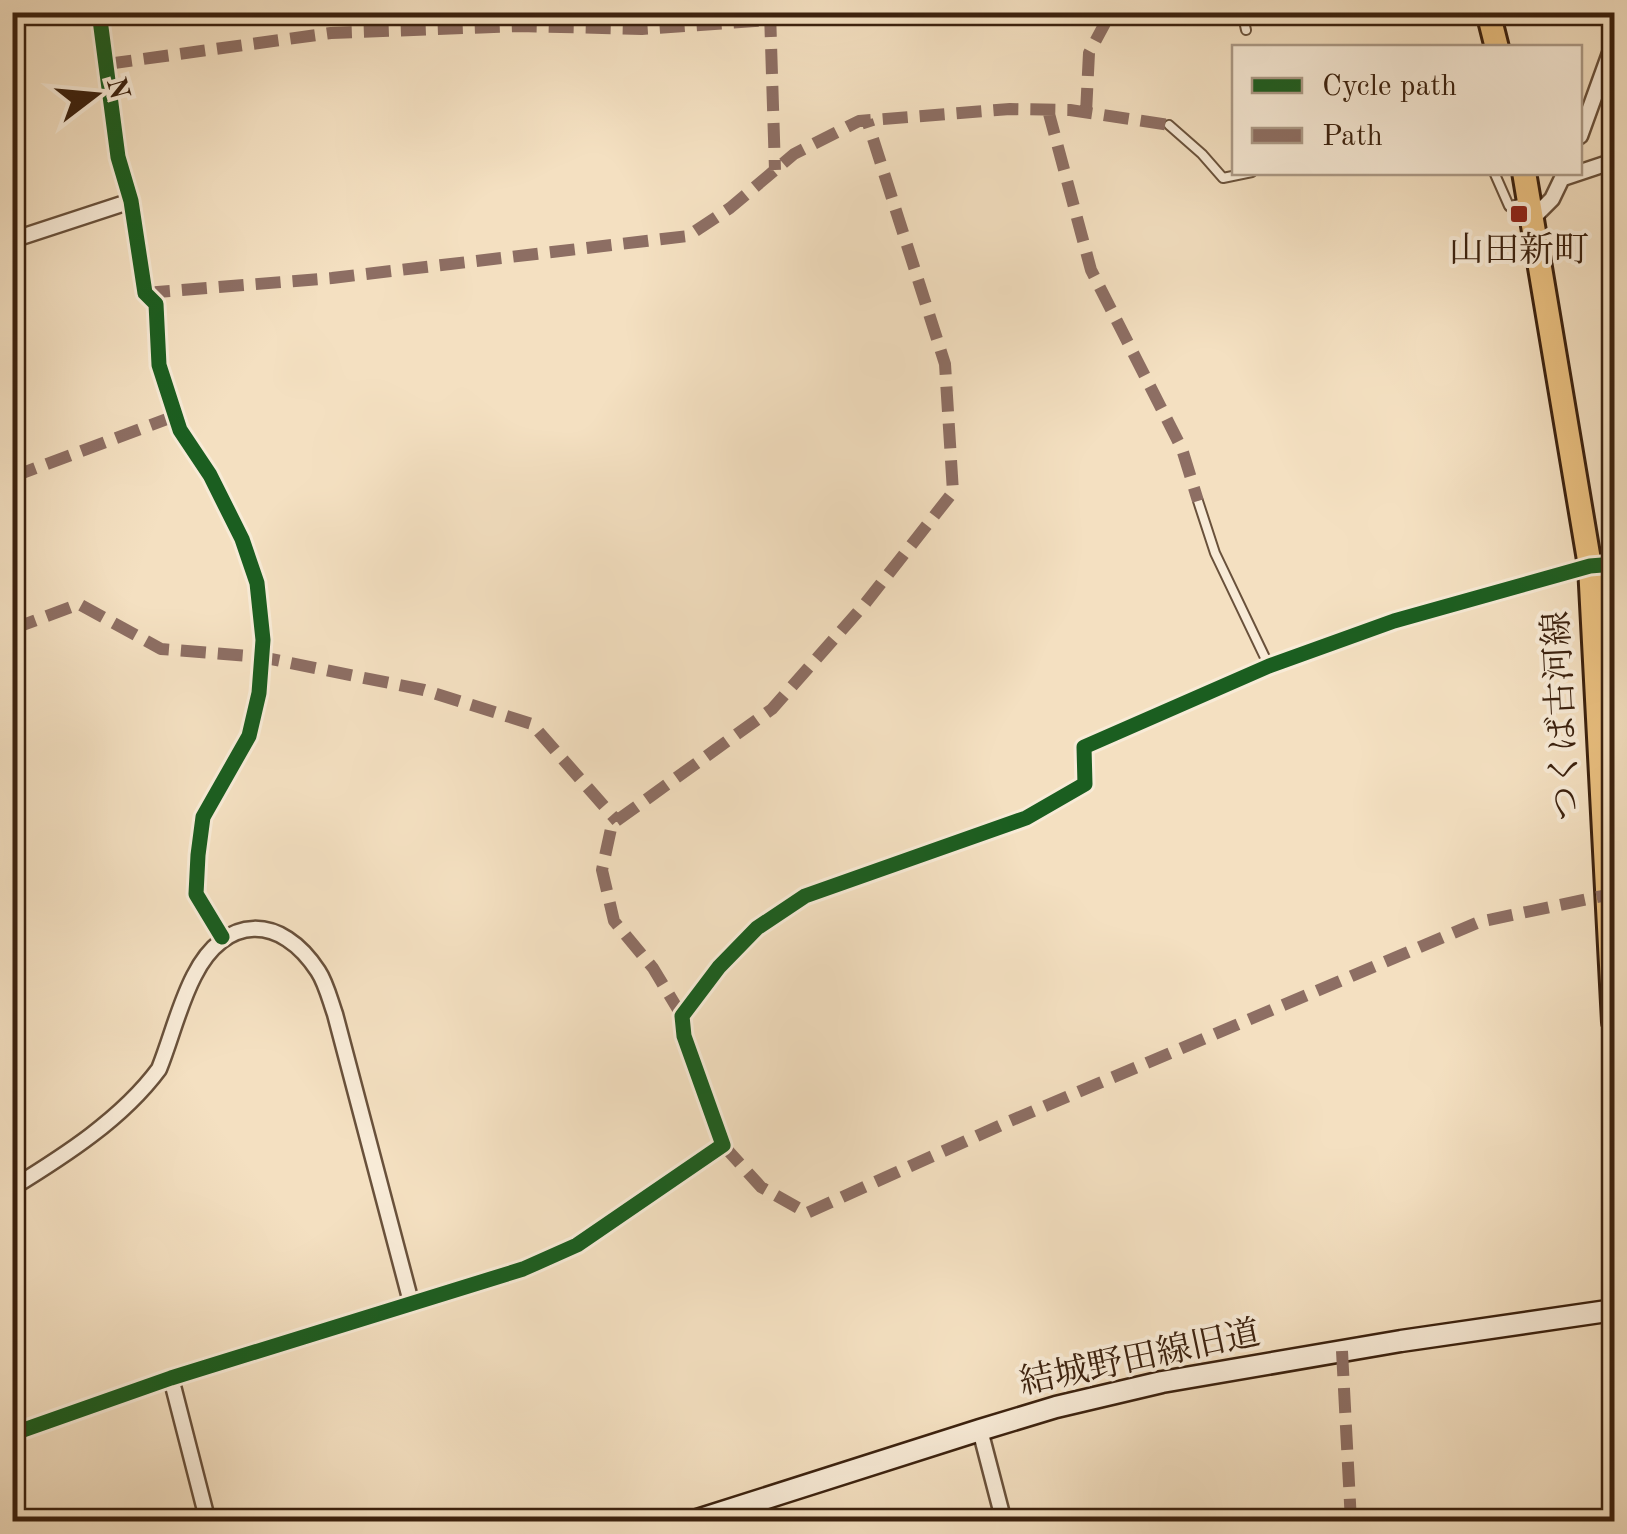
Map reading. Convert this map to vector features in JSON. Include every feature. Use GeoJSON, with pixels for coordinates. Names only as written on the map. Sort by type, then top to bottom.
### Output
{"type":"FeatureCollection","features":[{"type":"Feature","properties":{"kind":"main road"},"geometry":{"type":"LineString","coordinates":[[1488,12],[1496,45]]}},
{"type":"Feature","properties":{"kind":"main road","name":"つくば古河線"},"geometry":{"type":"LineString","coordinates":[[1525,175],[1590,566],[1608,781],[1614,1022]]}},
{"type":"Feature","properties":{"kind":"street"},"geometry":{"type":"LineString","coordinates":[[99,12],[118,156],[130,201],[145,293],[156,304],[160,365],[180,430],[210,475],[257,583],[262,640],[259,693],[248,736],[202,817],[198,856],[196,894],[222,937]]}},
{"type":"Feature","properties":{"kind":"street"},"geometry":{"type":"LineString","coordinates":[[1582,130],[1614,42]]}},
{"type":"Feature","properties":{"kind":"street"},"geometry":{"type":"LineString","coordinates":[[1582,171],[1614,161]]}},
{"type":"Feature","properties":{"kind":"street"},"geometry":{"type":"LineString","coordinates":[[1531,210],[1552,199],[1564,176]]}},
{"type":"Feature","properties":{"kind":"street"},"geometry":{"type":"LineString","coordinates":[[12,240],[130,201]]}},
{"type":"Feature","properties":{"kind":"street"},"geometry":{"type":"LineString","coordinates":[[12,1434],[171,1378],[523,1269],[577,1245],[722,1144],[684,1036],[682,1016],[718,967],[757,928],[805,896],[1026,818],[1086,784],[1084,747],[1270,666],[1394,621],[1590,566],[1614,564]]}},
{"type":"Feature","properties":{"kind":"street"},"geometry":{"type":"LineString","coordinates":[[12,1188],[112,1118],[149,1083],[159,1069],[194,974],[222,937],[252,927],[274,932],[298,946],[320,973],[351,1070],[410,1302]]}},
{"type":"Feature","properties":{"kind":"street","name":"結城野田線旧道"},"geometry":{"type":"LineString","coordinates":[[692,1522],[1056,1407],[1162,1382],[1400,1341],[1614,1310]]}},
{"type":"Feature","properties":{"kind":"street"},"geometry":{"type":"LineString","coordinates":[[171,1378],[208,1522]]}},
{"type":"Feature","properties":{"kind":"street"},"geometry":{"type":"LineString","coordinates":[[980,1430],[1004,1522]]}},
{"type":"Feature","properties":{"kind":"lane"},"geometry":{"type":"LineString","coordinates":[[1242,12],[1246,30]]}},
{"type":"Feature","properties":{"kind":"lane"},"geometry":{"type":"LineString","coordinates":[[1169,125],[1223,178],[1238,175]]}},
{"type":"Feature","properties":{"kind":"lane"},"geometry":{"type":"LineString","coordinates":[[1495,175],[1509,206],[1531,210]]}},
{"type":"Feature","properties":{"kind":"lane"},"geometry":{"type":"LineString","coordinates":[[1198,501],[1214,553],[1270,666]]}},
{"type":"Feature","properties":{"kind":"marked path"},"geometry":{"type":"LineString","coordinates":[[770,12],[775,170]]}},
{"type":"Feature","properties":{"kind":"marked path"},"geometry":{"type":"LineString","coordinates":[[1086,113],[1089,53],[1111,12]]}},
{"type":"Feature","properties":{"kind":"marked path"},"geometry":{"type":"LineString","coordinates":[[107,64],[331,33],[520,26],[642,29],[770,20]]}},
{"type":"Feature","properties":{"kind":"marked path"},"geometry":{"type":"LineString","coordinates":[[145,293],[332,278],[688,236],[730,208],[794,154],[859,121],[1010,109],[1070,110],[1169,125]]}},
{"type":"Feature","properties":{"kind":"marked path"},"geometry":{"type":"LineString","coordinates":[[1048,110],[1091,270],[1182,449],[1198,501]]}},
{"type":"Feature","properties":{"kind":"marked path"},"geometry":{"type":"LineString","coordinates":[[682,1016],[653,968],[614,921],[602,870],[612,824],[772,709],[864,605],[953,492],[945,364],[867,120]]}},
{"type":"Feature","properties":{"kind":"marked path"},"geometry":{"type":"LineString","coordinates":[[12,477],[175,416]]}},
{"type":"Feature","properties":{"kind":"marked path"},"geometry":{"type":"LineString","coordinates":[[12,629],[79,604],[161,649],[261,657],[424,690],[532,724],[617,821]]}},
{"type":"Feature","properties":{"kind":"marked path"},"geometry":{"type":"LineString","coordinates":[[723,1145],[761,1187],[807,1213],[1010,1121],[1479,922],[1607,895]]}},
{"type":"Feature","properties":{"kind":"marked path"},"geometry":{"type":"LineString","coordinates":[[1342,1351],[1351,1522]]}},
{"type":"Feature","properties":{"kind":"cycle path"},"geometry":{"type":"LineString","coordinates":[[99,12],[118,157],[131,201],[145,293],[156,304],[159,365],[180,430],[210,475],[242,539],[257,583],[263,640],[259,693],[249,736],[203,817],[198,855],[196,894],[222,937]]}},
{"type":"Feature","properties":{"kind":"cycle path"},"geometry":{"type":"LineString","coordinates":[[12,1434],[171,1378],[523,1269],[577,1245],[723,1145],[684,1036],[682,1016],[719,967],[757,928],[805,896],[1026,818],[1085,784],[1084,747],[1269,666],[1394,621],[1590,566],[1614,564]]}},
{"type":"Feature","properties":{"kind":"place","name":"山田新町"},"geometry":{"type":"Point","coordinates":[1519,214]}}]}
